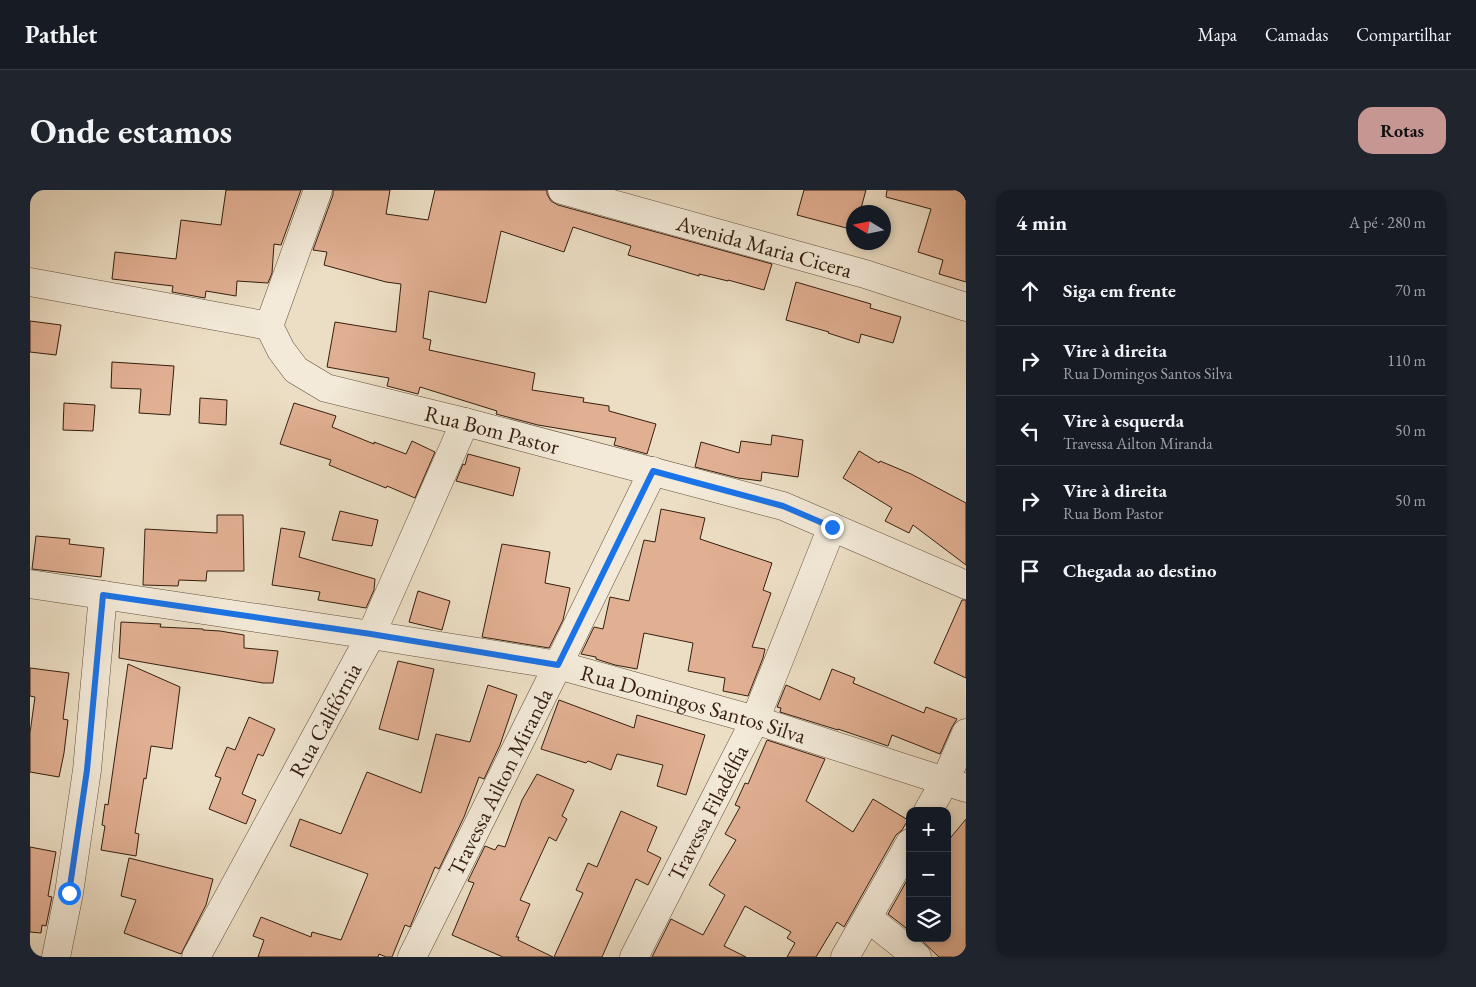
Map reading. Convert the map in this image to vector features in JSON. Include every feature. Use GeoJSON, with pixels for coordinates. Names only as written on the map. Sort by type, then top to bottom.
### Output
{"type":"FeatureCollection","features":[{"type":"Feature","properties":{"kind":"street"},"geometry":{"type":"LineString","coordinates":[[30,282],[269,326],[318,190]]}},
{"type":"Feature","properties":{"kind":"street","name":"Avenida Maria Cicera"},"geometry":{"type":"LineString","coordinates":[[562,190],[865,274],[966,307]]}},
{"type":"Feature","properties":{"kind":"street","name":"Rua Bom Pastor"},"geometry":{"type":"LineString","coordinates":[[269,326],[281,350],[296,370],[326,388],[465,422],[783,506],[966,585]]}},
{"type":"Feature","properties":{"kind":"street","name":"Rua Califórnia"},"geometry":{"type":"LineString","coordinates":[[196,957],[371,634],[465,422]]}},
{"type":"Feature","properties":{"kind":"street","name":"Travessa Ailton Miranda"},"geometry":{"type":"LineString","coordinates":[[412,957],[653,471]]}},
{"type":"Feature","properties":{"kind":"street","name":"Travessa Filadélfia"},"geometry":{"type":"LineString","coordinates":[[634,957],[755,720],[832,527]]}},
{"type":"Feature","properties":{"kind":"street","name":"Rua Domingos Santos Silva"},"geometry":{"type":"LineString","coordinates":[[30,584],[371,634],[558,665],[755,720],[955,784]]}},
{"type":"Feature","properties":{"kind":"street"},"geometry":{"type":"LineString","coordinates":[[56,957],[69,893],[87,770],[103,595]]}},
{"type":"Feature","properties":{"kind":"street"},"geometry":{"type":"LineString","coordinates":[[932,807],[955,784],[966,733]]}},
{"type":"Feature","properties":{"kind":"street"},"geometry":{"type":"LineString","coordinates":[[845,957],[906,850]]}},
{"type":"Feature","properties":{"kind":"street"},"geometry":{"type":"LineString","coordinates":[[868,918],[917,957]]}},
{"type":"Feature","properties":{"kind":"building"},"geometry":{"type":"Polygon","coordinates":[[[226,190],[301,190],[281,245],[274,244],[272,273],[268,283],[237,281],[236,296],[206,291],[205,298],[172,292],[173,286],[112,279],[115,252],[176,259],[181,220],[221,225],[226,190]]]}},
{"type":"Feature","properties":{"kind":"building"},"geometry":{"type":"Polygon","coordinates":[[[333,190],[390,190],[386,214],[428,220],[435,190],[547,190],[551,201],[558,205],[772,264],[764,290],[728,280],[699,274],[699,276],[628,255],[631,246],[573,227],[564,252],[501,231],[486,303],[429,291],[423,338],[431,340],[429,350],[535,373],[532,390],[584,398],[583,402],[609,406],[609,411],[656,424],[647,454],[614,445],[616,438],[538,425],[496,414],[497,411],[420,387],[418,394],[387,386],[389,378],[327,367],[335,322],[396,332],[401,284],[386,282],[324,265],[327,252],[313,250],[333,195],[333,190]]]}},
{"type":"Feature","properties":{"kind":"building"},"geometry":{"type":"Polygon","coordinates":[[[804,190],[866,190],[862,205],[846,205],[846,228],[797,215],[804,190]]]}},
{"type":"Feature","properties":{"kind":"building"},"geometry":{"type":"Polygon","coordinates":[[[887,190],[966,190],[966,282],[939,274],[943,260],[918,252],[931,209],[886,197],[887,190]]]}},
{"type":"Feature","properties":{"kind":"building"},"geometry":{"type":"Polygon","coordinates":[[[796,282],[871,304],[870,308],[901,317],[893,343],[861,334],[859,343],[786,320],[796,282]]]}},
{"type":"Feature","properties":{"kind":"building"},"geometry":{"type":"Polygon","coordinates":[[[30,321],[61,325],[56,355],[30,352],[30,321]]]}},
{"type":"Feature","properties":{"kind":"building"},"geometry":{"type":"Polygon","coordinates":[[[112,362],[174,366],[170,415],[139,413],[141,389],[111,388],[112,362]]]}},
{"type":"Feature","properties":{"kind":"building"},"geometry":{"type":"Polygon","coordinates":[[[200,398],[227,400],[226,425],[199,423],[200,398]]]}},
{"type":"Feature","properties":{"kind":"building"},"geometry":{"type":"Polygon","coordinates":[[[64,403],[95,405],[93,431],[63,430],[64,403]]]}},
{"type":"Feature","properties":{"kind":"building"},"geometry":{"type":"Polygon","coordinates":[[[294,403],[336,416],[332,427],[374,444],[374,442],[406,454],[412,441],[435,452],[415,498],[329,465],[331,460],[280,444],[294,403]]]}},
{"type":"Feature","properties":{"kind":"building"},"geometry":{"type":"Polygon","coordinates":[[[772,435],[803,440],[798,477],[762,472],[761,481],[738,478],[695,467],[701,442],[739,453],[741,441],[771,445],[772,435]]]}},
{"type":"Feature","properties":{"kind":"building"},"geometry":{"type":"Polygon","coordinates":[[[859,451],[879,463],[880,461],[911,474],[966,503],[966,565],[913,525],[909,533],[885,521],[892,508],[843,478],[859,451]]]}},
{"type":"Feature","properties":{"kind":"building"},"geometry":{"type":"Polygon","coordinates":[[[468,454],[520,468],[513,496],[456,481],[463,464],[465,465],[468,454]]]}},
{"type":"Feature","properties":{"kind":"building"},"geometry":{"type":"Polygon","coordinates":[[[661,509],[705,518],[700,539],[772,563],[763,590],[771,593],[752,647],[765,649],[748,696],[723,691],[725,678],[688,671],[693,643],[644,633],[637,669],[615,665],[596,659],[596,657],[581,654],[594,627],[603,629],[610,597],[629,601],[644,540],[655,542],[661,509]]]}},
{"type":"Feature","properties":{"kind":"building"},"geometry":{"type":"Polygon","coordinates":[[[340,511],[378,520],[372,546],[332,540],[340,511]]]}},
{"type":"Feature","properties":{"kind":"building"},"geometry":{"type":"Polygon","coordinates":[[[217,515],[243,515],[244,571],[207,571],[206,581],[179,580],[178,586],[143,585],[145,529],[217,533],[217,515]]]}},
{"type":"Feature","properties":{"kind":"building"},"geometry":{"type":"Polygon","coordinates":[[[281,528],[305,532],[299,557],[375,579],[374,590],[366,608],[318,600],[320,592],[272,585],[281,528]]]}},
{"type":"Feature","properties":{"kind":"building"},"geometry":{"type":"Polygon","coordinates":[[[36,536],[70,539],[69,544],[104,548],[101,577],[32,569],[36,536]]]}},
{"type":"Feature","properties":{"kind":"building"},"geometry":{"type":"Polygon","coordinates":[[[502,544],[550,552],[545,583],[570,588],[563,620],[549,648],[482,637],[502,544]]]}},
{"type":"Feature","properties":{"kind":"building"},"geometry":{"type":"Polygon","coordinates":[[[418,591],[450,601],[442,630],[409,622],[418,591]]]}},
{"type":"Feature","properties":{"kind":"building"},"geometry":{"type":"Polygon","coordinates":[[[962,600],[966,600],[966,678],[934,663],[962,600]]]}},
{"type":"Feature","properties":{"kind":"building"},"geometry":{"type":"Polygon","coordinates":[[[121,622],[161,624],[160,627],[203,629],[244,635],[244,648],[278,651],[273,683],[263,683],[119,658],[121,622]]]}},
{"type":"Feature","properties":{"kind":"building"},"geometry":{"type":"Polygon","coordinates":[[[398,661],[434,669],[418,740],[379,729],[398,661]]]}},
{"type":"Feature","properties":{"kind":"building"},"geometry":{"type":"Polygon","coordinates":[[[128,664],[180,687],[172,749],[151,746],[135,833],[139,834],[136,856],[101,850],[105,826],[102,825],[105,804],[108,805],[128,664]]]}},
{"type":"Feature","properties":{"kind":"building"},"geometry":{"type":"Polygon","coordinates":[[[30,668],[69,673],[63,719],[68,720],[59,777],[30,772],[30,733],[35,697],[30,696],[30,668]]]}},
{"type":"Feature","properties":{"kind":"building"},"geometry":{"type":"Polygon","coordinates":[[[832,669],[855,678],[853,683],[924,713],[926,707],[957,719],[940,754],[892,735],[888,746],[780,712],[781,708],[777,707],[786,685],[820,700],[832,669]]]}},
{"type":"Feature","properties":{"kind":"building"},"geometry":{"type":"Polygon","coordinates":[[[488,685],[517,695],[500,745],[484,779],[479,777],[464,817],[439,869],[435,867],[410,927],[405,925],[392,957],[379,954],[378,957],[258,957],[264,940],[253,936],[261,917],[311,937],[312,932],[341,940],[368,874],[290,846],[300,819],[341,834],[367,772],[421,793],[436,734],[470,742],[488,685]]]}},
{"type":"Feature","properties":{"kind":"building"},"geometry":{"type":"Polygon","coordinates":[[[559,700],[634,728],[637,715],[705,735],[686,795],[657,786],[663,765],[617,754],[611,770],[588,761],[586,763],[541,749],[559,700]]]}},
{"type":"Feature","properties":{"kind":"building"},"geometry":{"type":"Polygon","coordinates":[[[249,717],[275,729],[263,756],[258,754],[242,794],[256,800],[246,824],[209,809],[221,778],[215,776],[227,747],[235,750],[249,717]]]}},
{"type":"Feature","properties":{"kind":"building"},"geometry":{"type":"Polygon","coordinates":[[[767,740],[825,759],[806,801],[853,832],[873,799],[906,819],[906,823],[896,835],[844,927],[837,922],[816,957],[787,957],[795,943],[787,938],[791,932],[745,906],[724,946],[746,957],[652,957],[671,919],[703,935],[725,895],[709,885],[736,840],[725,834],[740,807],[735,805],[745,783],[748,784],[767,740]]]}},
{"type":"Feature","properties":{"kind":"building"},"geometry":{"type":"Polygon","coordinates":[[[537,774],[574,790],[562,816],[567,819],[556,841],[549,837],[520,900],[530,904],[516,937],[519,937],[518,940],[553,957],[503,957],[452,935],[474,883],[468,881],[485,846],[495,850],[498,845],[505,847],[522,800],[537,774]]]}},
{"type":"Feature","properties":{"kind":"building"},"geometry":{"type":"Polygon","coordinates":[[[621,811],[657,827],[647,851],[661,858],[648,885],[636,879],[602,957],[554,957],[583,893],[576,890],[588,863],[597,867],[621,811]]]}},
{"type":"Feature","properties":{"kind":"building"},"geometry":{"type":"Polygon","coordinates":[[[966,819],[966,957],[939,957],[923,942],[951,942],[951,837],[966,819]]]}},
{"type":"Feature","properties":{"kind":"building"},"geometry":{"type":"Polygon","coordinates":[[[30,847],[56,852],[48,896],[52,897],[46,926],[42,925],[41,933],[30,932],[30,847]]]}},
{"type":"Feature","properties":{"kind":"building"},"geometry":{"type":"Polygon","coordinates":[[[129,858],[213,879],[206,905],[181,954],[124,933],[136,900],[121,896],[129,858]]]}},
{"type":"Feature","properties":{"kind":"building"},"geometry":{"type":"Polygon","coordinates":[[[906,882],[906,928],[888,914],[906,882]]]}},
{"type":"Feature","properties":{"kind":"route"},"geometry":{"type":"LineString","coordinates":[[69,893],[87,770],[103,595],[371,634],[558,665],[653,471],[783,506],[832,527]]}}]}
